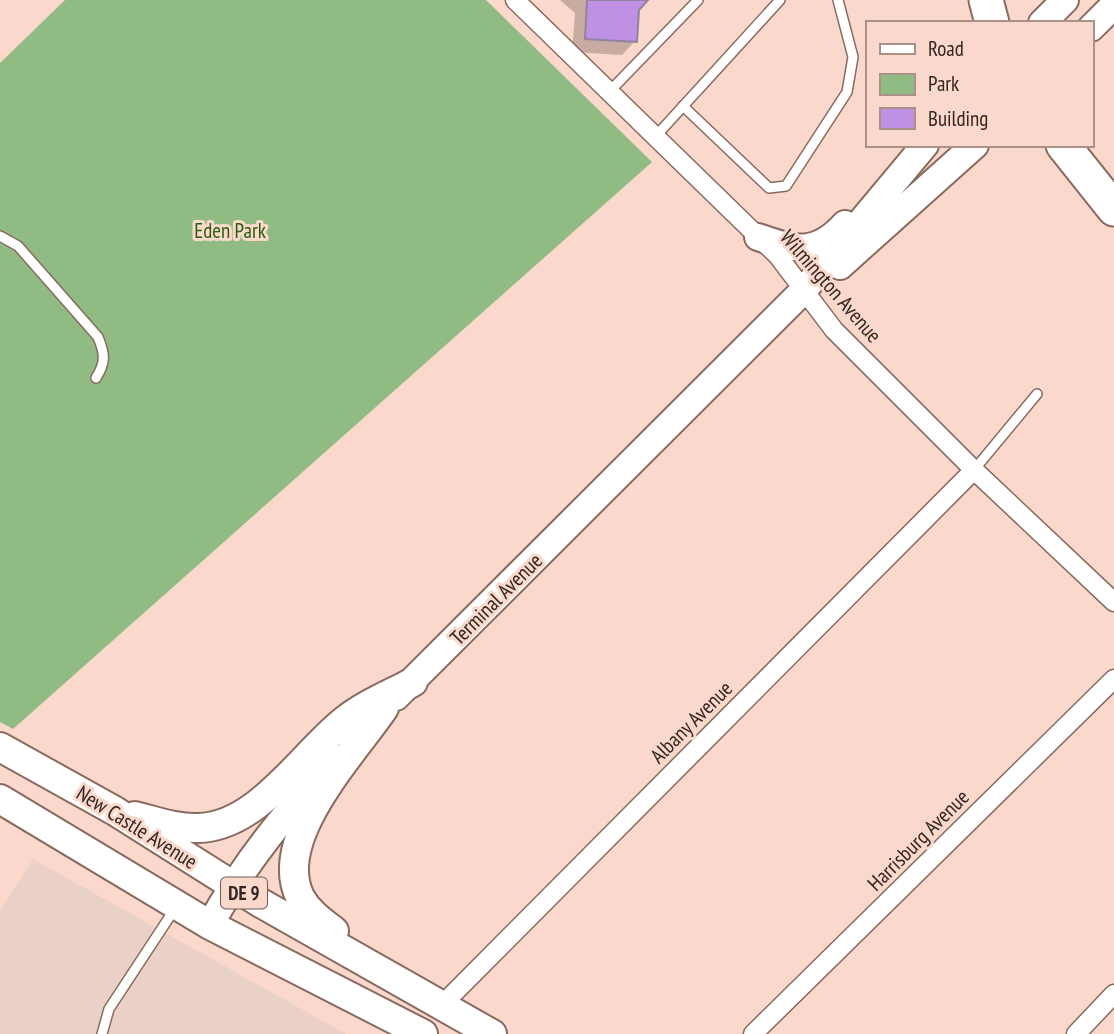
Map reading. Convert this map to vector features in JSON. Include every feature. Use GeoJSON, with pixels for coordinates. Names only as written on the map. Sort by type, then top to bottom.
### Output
{"type":"FeatureCollection","features":[{"type":"Feature","properties":{"kind":"highway"},"geometry":{"type":"LineString","coordinates":[[986,0],[991,21]]}},
{"type":"Feature","properties":{"kind":"highway"},"geometry":{"type":"LineString","coordinates":[[1065,147],[1114,209]]}},
{"type":"Feature","properties":{"kind":"main road"},"geometry":{"type":"LineString","coordinates":[[1044,21],[1065,0]]}},
{"type":"Feature","properties":{"kind":"main road"},"geometry":{"type":"LineString","coordinates":[[1093,26],[1114,5]]}},
{"type":"Feature","properties":{"kind":"main road"},"geometry":{"type":"LineString","coordinates":[[758,237],[791,249],[816,246],[832,239],[900,163],[920,147]]}},
{"type":"Feature","properties":{"kind":"main road","name":"Terminal Avenue"},"geometry":{"type":"LineString","coordinates":[[210,925],[232,886],[283,816],[384,708],[804,290],[921,147]]}},
{"type":"Feature","properties":{"kind":"main road","name":"Terminal Avenue"},"geometry":{"type":"LineString","coordinates":[[804,290],[844,263],[973,147]]}},
{"type":"Feature","properties":{"kind":"main road"},"geometry":{"type":"LineString","coordinates":[[115,811],[178,827],[199,828],[240,817],[260,802],[344,720],[413,682]]}},
{"type":"Feature","properties":{"kind":"main road"},"geometry":{"type":"LineString","coordinates":[[384,708],[323,793],[300,835],[295,848],[295,881],[299,895],[314,916],[434,1002]]}},
{"type":"Feature","properties":{"kind":"main road","name":"New Castle Avenue"},"geometry":{"type":"LineString","coordinates":[[0,747],[115,811],[232,886],[492,1034]]}},
{"type":"Feature","properties":{"kind":"main road","name":"DE 9"},"geometry":{"type":"LineString","coordinates":[[0,799],[210,925],[423,1034]]}},
{"type":"Feature","properties":{"kind":"street","name":"Wilmington Avenue"},"geometry":{"type":"LineString","coordinates":[[515,0],[758,237],[834,330],[974,470],[1114,602]]}},
{"type":"Feature","properties":{"kind":"street","name":"Albany Avenue"},"geometry":{"type":"LineString","coordinates":[[434,1002],[974,470]]}},
{"type":"Feature","properties":{"kind":"street","name":"Harrisburg Avenue"},"geometry":{"type":"LineString","coordinates":[[753,1034],[1114,679]]}},
{"type":"Feature","properties":{"kind":"street"},"geometry":{"type":"LineString","coordinates":[[1076,1034],[1114,995]]}},
{"type":"Feature","properties":{"kind":"lane"},"geometry":{"type":"LineString","coordinates":[[609,92],[698,0]]}},
{"type":"Feature","properties":{"kind":"lane"},"geometry":{"type":"LineString","coordinates":[[655,137],[780,0]]}},
{"type":"Feature","properties":{"kind":"lane"},"geometry":{"type":"LineString","coordinates":[[683,106],[769,188],[786,186],[847,92],[853,57],[838,0]]}},
{"type":"Feature","properties":{"kind":"lane"},"geometry":{"type":"LineString","coordinates":[[0,236],[18,246],[98,337],[105,355],[103,368],[96,378]]}},
{"type":"Feature","properties":{"kind":"lane"},"geometry":{"type":"LineString","coordinates":[[974,470],[1037,394]]}},
{"type":"Feature","properties":{"kind":"lane"},"geometry":{"type":"LineString","coordinates":[[102,1034],[108,1009],[177,906]]}},
{"type":"Feature","properties":{"kind":"shaded area"},"geometry":{"type":"Polygon","coordinates":[[[33,859],[346,1034],[0,1034],[0,911],[33,859]]]}},
{"type":"Feature","properties":{"kind":"green space","name":"Eden Park"},"geometry":{"type":"Polygon","coordinates":[[[65,0],[486,0],[652,162],[13,729],[0,722],[0,63],[65,0]]]}},
{"type":"Feature","properties":{"kind":"building"},"geometry":{"type":"Polygon","coordinates":[[[587,0],[648,0],[639,10],[637,42],[585,39],[587,0]]]}}]}
